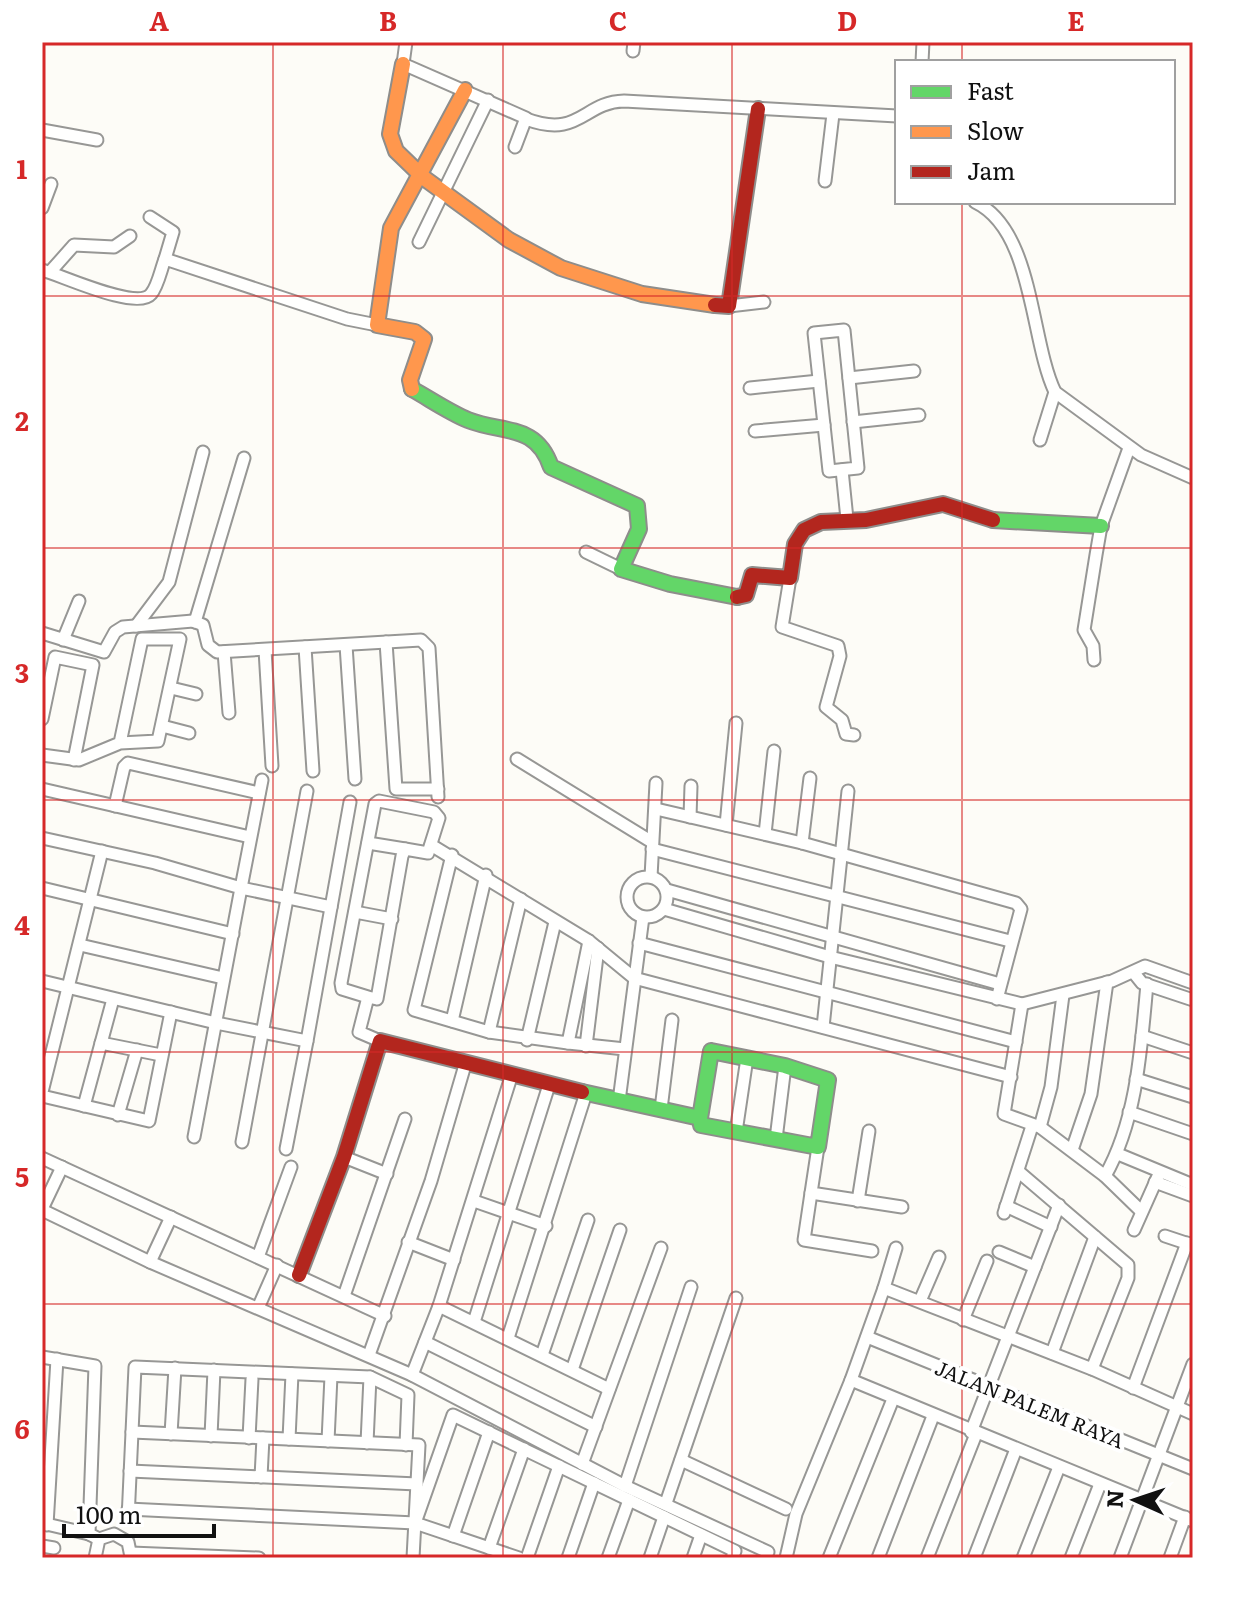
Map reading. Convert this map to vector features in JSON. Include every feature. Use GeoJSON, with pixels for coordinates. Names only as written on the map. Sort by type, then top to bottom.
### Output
{"type":"FeatureCollection","features":[{"type":"Feature","properties":{"kind":"street"},"geometry":{"type":"LineString","coordinates":[[406,42],[391,140],[398,153],[443,192],[508,239],[594,283],[643,295],[729,306],[764,302]]}},
{"type":"Feature","properties":{"kind":"street"},"geometry":{"type":"LineString","coordinates":[[403,64],[540,124],[568,125],[610,101],[895,116]]}},
{"type":"Feature","properties":{"kind":"street"},"geometry":{"type":"LineString","coordinates":[[377,325],[391,228],[465,90]]}},
{"type":"Feature","properties":{"kind":"street"},"geometry":{"type":"LineString","coordinates":[[419,242],[488,100]]}},
{"type":"Feature","properties":{"kind":"street"},"geometry":{"type":"LineString","coordinates":[[729,306],[758,109]]}},
{"type":"Feature","properties":{"kind":"street"},"geometry":{"type":"LineString","coordinates":[[825,181],[833,114]]}},
{"type":"Feature","properties":{"kind":"street"},"geometry":{"type":"LineString","coordinates":[[515,147],[526,119]]}},
{"type":"Feature","properties":{"kind":"street"},"geometry":{"type":"LineString","coordinates":[[42,130],[97,140]]}},
{"type":"Feature","properties":{"kind":"street"},"geometry":{"type":"LineString","coordinates":[[42,208],[51,184]]}},
{"type":"Feature","properties":{"kind":"street"},"geometry":{"type":"LineString","coordinates":[[978,204],[994,215],[1011,242],[1038,321],[1055,392],[1040,440]]}},
{"type":"Feature","properties":{"kind":"street"},"geometry":{"type":"LineString","coordinates":[[130,236],[114,247],[74,245],[46,271],[103,292],[144,299],[151,295],[173,232],[150,217]]}},
{"type":"Feature","properties":{"kind":"street"},"geometry":{"type":"LineString","coordinates":[[165,259],[347,319],[415,332],[424,339],[410,380],[412,389],[470,421],[501,426],[532,439],[544,447],[551,467],[637,506],[642,517],[621,569]]}},
{"type":"Feature","properties":{"kind":"street"},"geometry":{"type":"LineString","coordinates":[[844,330],[858,468],[829,471],[819,381],[814,333],[844,330]]}},
{"type":"Feature","properties":{"kind":"street"},"geometry":{"type":"LineString","coordinates":[[849,378],[914,371]]}},
{"type":"Feature","properties":{"kind":"street"},"geometry":{"type":"LineString","coordinates":[[750,388],[819,381]]}},
{"type":"Feature","properties":{"kind":"street"},"geometry":{"type":"LineString","coordinates":[[1055,392],[1129,448],[1193,478]]}},
{"type":"Feature","properties":{"kind":"street"},"geometry":{"type":"LineString","coordinates":[[853,422],[919,415]]}},
{"type":"Feature","properties":{"kind":"street"},"geometry":{"type":"LineString","coordinates":[[755,431],[824,425]]}},
{"type":"Feature","properties":{"kind":"street"},"geometry":{"type":"LineString","coordinates":[[1094,660],[1093,646],[1084,630],[1101,526],[1129,448]]}},
{"type":"Feature","properties":{"kind":"street"},"geometry":{"type":"LineString","coordinates":[[136,626],[169,582],[203,452]]}},
{"type":"Feature","properties":{"kind":"street"},"geometry":{"type":"LineString","coordinates":[[195,622],[244,458]]}},
{"type":"Feature","properties":{"kind":"street"},"geometry":{"type":"LineString","coordinates":[[842,470],[847,519]]}},
{"type":"Feature","properties":{"kind":"street"},"geometry":{"type":"LineString","coordinates":[[854,735],[846,734],[842,720],[826,707],[840,656],[838,646],[782,627],[795,544],[804,530],[815,523],[892,516],[943,504],[981,518],[1021,524],[1101,526]]}},
{"type":"Feature","properties":{"kind":"street"},"geometry":{"type":"LineString","coordinates":[[586,552],[621,569],[670,584],[740,598],[746,595],[752,575],[790,578]]}},
{"type":"Feature","properties":{"kind":"street"},"geometry":{"type":"LineString","coordinates":[[63,640],[79,601]]}},
{"type":"Feature","properties":{"kind":"street"},"geometry":{"type":"LineString","coordinates":[[42,633],[104,652],[115,632],[136,626],[195,622],[203,625],[211,650],[224,652],[265,650],[305,647],[346,645],[386,642],[421,640],[429,648],[438,793],[396,789],[386,642]]}},
{"type":"Feature","properties":{"kind":"street"},"geometry":{"type":"LineString","coordinates":[[42,755],[74,760],[120,743],[158,741],[181,640],[142,639],[120,743]]}},
{"type":"Feature","properties":{"kind":"street"},"geometry":{"type":"LineString","coordinates":[[346,645],[355,779]]}},
{"type":"Feature","properties":{"kind":"street"},"geometry":{"type":"LineString","coordinates":[[305,647],[313,771]]}},
{"type":"Feature","properties":{"kind":"street"},"geometry":{"type":"LineString","coordinates":[[265,650],[272,766]]}},
{"type":"Feature","properties":{"kind":"street"},"geometry":{"type":"LineString","coordinates":[[224,652],[229,713]]}},
{"type":"Feature","properties":{"kind":"street"},"geometry":{"type":"LineString","coordinates":[[42,719],[55,657],[93,665],[74,760]]}},
{"type":"Feature","properties":{"kind":"street"},"geometry":{"type":"LineString","coordinates":[[171,688],[196,694]]}},
{"type":"Feature","properties":{"kind":"street"},"geometry":{"type":"LineString","coordinates":[[726,825],[736,723]]}},
{"type":"Feature","properties":{"kind":"street"},"geometry":{"type":"LineString","coordinates":[[162,726],[189,733]]}},
{"type":"Feature","properties":{"kind":"street"},"geometry":{"type":"LineString","coordinates":[[765,834],[774,751]]}},
{"type":"Feature","properties":{"kind":"street"},"geometry":{"type":"LineString","coordinates":[[517,759],[652,846],[1010,941]]}},
{"type":"Feature","properties":{"kind":"street"},"geometry":{"type":"LineString","coordinates":[[115,806],[124,767],[128,763],[259,793]]}},
{"type":"Feature","properties":{"kind":"street"},"geometry":{"type":"LineString","coordinates":[[802,843],[810,778]]}},
{"type":"Feature","properties":{"kind":"street"},"geometry":{"type":"LineString","coordinates":[[194,1137],[262,780]]}},
{"type":"Feature","properties":{"kind":"street"},"geometry":{"type":"LineString","coordinates":[[651,877],[656,783]]}},
{"type":"Feature","properties":{"kind":"street"},"geometry":{"type":"LineString","coordinates":[[690,817],[691,786]]}},
{"type":"Feature","properties":{"kind":"street"},"geometry":{"type":"LineString","coordinates":[[42,789],[250,837]]}},
{"type":"Feature","properties":{"kind":"street"},"geometry":{"type":"LineString","coordinates":[[242,1142],[307,791]]}},
{"type":"Feature","properties":{"kind":"street"},"geometry":{"type":"LineString","coordinates":[[823,1027],[848,791]]}},
{"type":"Feature","properties":{"kind":"street"},"geometry":{"type":"LineString","coordinates":[[368,843],[405,849],[428,853],[437,814],[379,801],[368,843],[342,987],[377,999],[405,849]]}},
{"type":"Feature","properties":{"kind":"street"},"geometry":{"type":"LineString","coordinates":[[286,1149],[350,802]]}},
{"type":"Feature","properties":{"kind":"street"},"geometry":{"type":"LineString","coordinates":[[656,809],[802,843],[1016,903],[1021,909],[997,999]]}},
{"type":"Feature","properties":{"kind":"street"},"geometry":{"type":"LineString","coordinates":[[42,838],[241,888],[331,907]]}},
{"type":"Feature","properties":{"kind":"street"},"geometry":{"type":"LineString","coordinates":[[431,845],[486,875],[594,945],[634,978],[1011,1077]]}},
{"type":"Feature","properties":{"kind":"street"},"geometry":{"type":"LineString","coordinates":[[102,851],[92,902],[42,1094],[149,1121],[171,1012]]}},
{"type":"Feature","properties":{"kind":"street"},"geometry":{"type":"LineString","coordinates":[[452,855],[414,1010],[527,1040],[625,1049]]}},
{"type":"Feature","properties":{"kind":"street"},"geometry":{"type":"LineString","coordinates":[[452,1021],[486,875]]}},
{"type":"Feature","properties":{"kind":"street"},"geometry":{"type":"LineString","coordinates":[[651,877],[662,882],[667,890],[664,909],[656,916],[643,917],[630,908],[629,888],[635,880],[651,877]]}},
{"type":"Feature","properties":{"kind":"street"},"geometry":{"type":"LineString","coordinates":[[42,888],[233,934]]}},
{"type":"Feature","properties":{"kind":"street"},"geometry":{"type":"LineString","coordinates":[[667,890],[1000,984]]}},
{"type":"Feature","properties":{"kind":"street"},"geometry":{"type":"LineString","coordinates":[[489,1032],[521,899]]}},
{"type":"Feature","properties":{"kind":"street"},"geometry":{"type":"LineString","coordinates":[[664,909],[1022,1004],[1107,982],[1145,966],[1193,983]]}},
{"type":"Feature","properties":{"kind":"street"},"geometry":{"type":"LineString","coordinates":[[355,912],[392,919]]}},
{"type":"Feature","properties":{"kind":"street"},"geometry":{"type":"LineString","coordinates":[[619,1101],[643,917]]}},
{"type":"Feature","properties":{"kind":"street"},"geometry":{"type":"LineString","coordinates":[[527,1040],[555,922]]}},
{"type":"Feature","properties":{"kind":"street"},"geometry":{"type":"LineString","coordinates":[[639,943],[1016,1042]]}},
{"type":"Feature","properties":{"kind":"street"},"geometry":{"type":"LineString","coordinates":[[80,945],[223,978]]}},
{"type":"Feature","properties":{"kind":"street"},"geometry":{"type":"LineString","coordinates":[[568,1043],[594,945]]}},
{"type":"Feature","properties":{"kind":"street"},"geometry":{"type":"LineString","coordinates":[[586,1046],[594,945]]}},
{"type":"Feature","properties":{"kind":"street"},"geometry":{"type":"LineString","coordinates":[[1134,973],[1147,984],[1193,1000]]}},
{"type":"Feature","properties":{"kind":"street"},"geometry":{"type":"LineString","coordinates":[[42,981],[216,1023],[307,1041]]}},
{"type":"Feature","properties":{"kind":"street"},"geometry":{"type":"LineString","coordinates":[[1072,1150],[1091,1094],[1107,982]]}},
{"type":"Feature","properties":{"kind":"street"},"geometry":{"type":"LineString","coordinates":[[1105,1176],[1118,1154],[1129,1112],[1147,984]]}},
{"type":"Feature","properties":{"kind":"street"},"geometry":{"type":"LineString","coordinates":[[1051,1227],[1005,1210],[1051,1087],[1063,995]]}},
{"type":"Feature","properties":{"kind":"street"},"geometry":{"type":"LineString","coordinates":[[368,997],[359,1032],[380,1041],[511,1077],[700,1118]]}},
{"type":"Feature","properties":{"kind":"street"},"geometry":{"type":"LineString","coordinates":[[84,1106],[113,999]]}},
{"type":"Feature","properties":{"kind":"street"},"geometry":{"type":"LineString","coordinates":[[1022,1004],[1004,1114],[1036,1127],[1072,1150],[1141,1211]]}},
{"type":"Feature","properties":{"kind":"street"},"geometry":{"type":"LineString","coordinates":[[661,1109],[672,1020]]}},
{"type":"Feature","properties":{"kind":"street"},"geometry":{"type":"LineString","coordinates":[[1142,1036],[1193,1053]]}},
{"type":"Feature","properties":{"kind":"street"},"geometry":{"type":"LineString","coordinates":[[299,1275],[344,1157],[380,1041]]}},
{"type":"Feature","properties":{"kind":"street"},"geometry":{"type":"LineString","coordinates":[[101,1043],[161,1055]]}},
{"type":"Feature","properties":{"kind":"street"},"geometry":{"type":"LineString","coordinates":[[118,1115],[137,1050]]}},
{"type":"Feature","properties":{"kind":"street"},"geometry":{"type":"LineString","coordinates":[[818,1147],[701,1125],[709,1053],[785,1066],[828,1080],[818,1147],[804,1240],[872,1251]]}},
{"type":"Feature","properties":{"kind":"street"},"geometry":{"type":"LineString","coordinates":[[736,1132],[747,1058]]}},
{"type":"Feature","properties":{"kind":"street"},"geometry":{"type":"LineString","coordinates":[[369,1355],[385,1316],[465,1065]]}},
{"type":"Feature","properties":{"kind":"street"},"geometry":{"type":"LineString","coordinates":[[776,1139],[785,1066]]}},
{"type":"Feature","properties":{"kind":"street"},"geometry":{"type":"LineString","coordinates":[[412,1375],[474,1201],[511,1077]]}},
{"type":"Feature","properties":{"kind":"street"},"geometry":{"type":"LineString","coordinates":[[1136,1079],[1193,1097]]}},
{"type":"Feature","properties":{"kind":"street"},"geometry":{"type":"LineString","coordinates":[[474,1322],[549,1085]]}},
{"type":"Feature","properties":{"kind":"street"},"geometry":{"type":"LineString","coordinates":[[508,1338],[586,1093]]}},
{"type":"Feature","properties":{"kind":"street"},"geometry":{"type":"LineString","coordinates":[[1129,1112],[1193,1134]]}},
{"type":"Feature","properties":{"kind":"street"},"geometry":{"type":"LineString","coordinates":[[344,1296],[405,1119]]}},
{"type":"Feature","properties":{"kind":"street"},"geometry":{"type":"LineString","coordinates":[[858,1201],[869,1131]]}},
{"type":"Feature","properties":{"kind":"street"},"geometry":{"type":"LineString","coordinates":[[1118,1154],[1193,1196]]}},
{"type":"Feature","properties":{"kind":"street"},"geometry":{"type":"LineString","coordinates":[[344,1157],[387,1174]]}},
{"type":"Feature","properties":{"kind":"street"},"geometry":{"type":"LineString","coordinates":[[42,1158],[385,1316]]}},
{"type":"Feature","properties":{"kind":"street"},"geometry":{"type":"LineString","coordinates":[[62,1167],[42,1210],[150,1262],[412,1375],[625,1486],[768,1552]]}},
{"type":"Feature","properties":{"kind":"street"},"geometry":{"type":"LineString","coordinates":[[258,1257],[291,1167]]}},
{"type":"Feature","properties":{"kind":"street"},"geometry":{"type":"LineString","coordinates":[[1019,1172],[1125,1262],[1130,1271],[1092,1369]]}},
{"type":"Feature","properties":{"kind":"street"},"geometry":{"type":"LineString","coordinates":[[1157,1178],[1193,1185]]}},
{"type":"Feature","properties":{"kind":"street"},"geometry":{"type":"LineString","coordinates":[[1134,1230],[1157,1178]]}},
{"type":"Feature","properties":{"kind":"street"},"geometry":{"type":"LineString","coordinates":[[811,1193],[902,1207]]}},
{"type":"Feature","properties":{"kind":"street"},"geometry":{"type":"LineString","coordinates":[[474,1201],[546,1226]]}},
{"type":"Feature","properties":{"kind":"street"},"geometry":{"type":"LineString","coordinates":[[927,1558],[1007,1337],[1059,1205]]}},
{"type":"Feature","properties":{"kind":"street"},"geometry":{"type":"LineString","coordinates":[[150,1262],[171,1217]]}},
{"type":"Feature","properties":{"kind":"street"},"geometry":{"type":"LineString","coordinates":[[542,1355],[588,1220]]}},
{"type":"Feature","properties":{"kind":"street"},"geometry":{"type":"LineString","coordinates":[[572,1370],[620,1230]]}},
{"type":"Feature","properties":{"kind":"street"},"geometry":{"type":"LineString","coordinates":[[1133,1388],[1190,1244],[1165,1236]]}},
{"type":"Feature","properties":{"kind":"street"},"geometry":{"type":"LineString","coordinates":[[1052,1353],[1095,1237]]}},
{"type":"Feature","properties":{"kind":"street"},"geometry":{"type":"LineString","coordinates":[[408,1242],[454,1260]]}},
{"type":"Feature","properties":{"kind":"street"},"geometry":{"type":"LineString","coordinates":[[582,1464],[661,1248]]}},
{"type":"Feature","properties":{"kind":"street"},"geometry":{"type":"LineString","coordinates":[[785,1557],[796,1514],[851,1380],[896,1248]]}},
{"type":"Feature","properties":{"kind":"street"},"geometry":{"type":"LineString","coordinates":[[999,1252],[1035,1267]]}},
{"type":"Feature","properties":{"kind":"street"},"geometry":{"type":"LineString","coordinates":[[920,1301],[939,1257]]}},
{"type":"Feature","properties":{"kind":"street"},"geometry":{"type":"LineString","coordinates":[[963,1320],[987,1261]]}},
{"type":"Feature","properties":{"kind":"street"},"geometry":{"type":"LineString","coordinates":[[258,1308],[277,1265]]}},
{"type":"Feature","properties":{"kind":"street"},"geometry":{"type":"LineString","coordinates":[[625,1486],[691,1287]]}},
{"type":"Feature","properties":{"kind":"street"},"geometry":{"type":"LineString","coordinates":[[884,1288],[1092,1369],[1193,1414]]}},
{"type":"Feature","properties":{"kind":"street"},"geometry":{"type":"LineString","coordinates":[[666,1503],[736,1298]]}},
{"type":"Feature","properties":{"kind":"street"},"geometry":{"type":"LineString","coordinates":[[439,1306],[609,1389]]}},
{"type":"Feature","properties":{"kind":"street","name":"JALAN PALEM RAYA"},"geometry":{"type":"LineString","coordinates":[[867,1337],[1193,1469]]}},
{"type":"Feature","properties":{"kind":"street"},"geometry":{"type":"LineString","coordinates":[[425,1342],[596,1427]]}},
{"type":"Feature","properties":{"kind":"street"},"geometry":{"type":"LineString","coordinates":[[42,1357],[95,1366],[95,1558]]}},
{"type":"Feature","properties":{"kind":"street"},"geometry":{"type":"LineString","coordinates":[[57,1359],[44,1524],[94,1537],[109,1534],[120,1536],[128,1542],[131,1555],[259,1558]]}},
{"type":"Feature","properties":{"kind":"street"},"geometry":{"type":"LineString","coordinates":[[1120,1558],[1161,1456],[1193,1364]]}},
{"type":"Feature","properties":{"kind":"street"},"geometry":{"type":"LineString","coordinates":[[406,1445],[408,1395],[370,1377],[135,1367],[128,1514],[415,1523],[519,1558]]}},
{"type":"Feature","properties":{"kind":"street"},"geometry":{"type":"LineString","coordinates":[[171,1434],[175,1368]]}},
{"type":"Feature","properties":{"kind":"street"},"geometry":{"type":"LineString","coordinates":[[211,1436],[214,1370]]}},
{"type":"Feature","properties":{"kind":"street"},"geometry":{"type":"LineString","coordinates":[[289,1439],[292,1374]]}},
{"type":"Feature","properties":{"kind":"street"},"geometry":{"type":"LineString","coordinates":[[328,1441],[331,1376]]}},
{"type":"Feature","properties":{"kind":"street"},"geometry":{"type":"LineString","coordinates":[[367,1443],[370,1377]]}},
{"type":"Feature","properties":{"kind":"street"},"geometry":{"type":"LineString","coordinates":[[249,1438],[252,1379]]}},
{"type":"Feature","properties":{"kind":"street"},"geometry":{"type":"LineString","coordinates":[[851,1380],[1189,1519],[1170,1558]]}},
{"type":"Feature","properties":{"kind":"street"},"geometry":{"type":"LineString","coordinates":[[829,1558],[893,1399]]}},
{"type":"Feature","properties":{"kind":"street"},"geometry":{"type":"LineString","coordinates":[[415,1523],[453,1415],[735,1551],[732,1558]]}},
{"type":"Feature","properties":{"kind":"street"},"geometry":{"type":"LineString","coordinates":[[878,1558],[933,1416]]}},
{"type":"Feature","properties":{"kind":"street"},"geometry":{"type":"LineString","coordinates":[[132,1432],[419,1445],[413,1558]]}},
{"type":"Feature","properties":{"kind":"street"},"geometry":{"type":"LineString","coordinates":[[453,1536],[489,1432]]}},
{"type":"Feature","properties":{"kind":"street"},"geometry":{"type":"LineString","coordinates":[[261,1477],[263,1438]]}},
{"type":"Feature","properties":{"kind":"street"},"geometry":{"type":"LineString","coordinates":[[489,1548],[524,1449]]}},
{"type":"Feature","properties":{"kind":"street"},"geometry":{"type":"LineString","coordinates":[[974,1558],[1016,1449]]}},
{"type":"Feature","properties":{"kind":"street"},"geometry":{"type":"LineString","coordinates":[[681,1460],[786,1509]]}},
{"type":"Feature","properties":{"kind":"street"},"geometry":{"type":"LineString","coordinates":[[527,1558],[559,1466]]}},
{"type":"Feature","properties":{"kind":"street"},"geometry":{"type":"LineString","coordinates":[[1023,1558],[1059,1467]]}},
{"type":"Feature","properties":{"kind":"street"},"geometry":{"type":"LineString","coordinates":[[130,1471],[417,1484]]}},
{"type":"Feature","properties":{"kind":"street"},"geometry":{"type":"LineString","coordinates":[[568,1558],[594,1483]]}},
{"type":"Feature","properties":{"kind":"street"},"geometry":{"type":"LineString","coordinates":[[1071,1558],[1100,1484]]}},
{"type":"Feature","properties":{"kind":"street"},"geometry":{"type":"LineString","coordinates":[[608,1558],[629,1500]]}},
{"type":"Feature","properties":{"kind":"street"},"geometry":{"type":"LineString","coordinates":[[650,1558],[664,1517]]}},
{"type":"Feature","properties":{"kind":"street"},"geometry":{"type":"LineString","coordinates":[[693,1558],[701,1535]]}},
{"type":"Feature","properties":{"kind":"traffic: fast"},"geometry":{"type":"LineString","coordinates":[[412,389],[468,420],[527,436],[545,453],[551,467],[637,506],[639,529],[621,569],[670,584],[737,597]]}},
{"type":"Feature","properties":{"kind":"traffic: fast"},"geometry":{"type":"LineString","coordinates":[[993,520],[1101,526]]}},
{"type":"Feature","properties":{"kind":"traffic: fast"},"geometry":{"type":"LineString","coordinates":[[582,1092],[700,1118],[711,1051],[785,1066],[828,1080],[818,1147],[701,1125],[700,1118]]}},
{"type":"Feature","properties":{"kind":"traffic: slow"},"geometry":{"type":"LineString","coordinates":[[403,64],[390,134],[396,151],[424,178],[509,240],[561,268],[642,294],[715,305]]}},
{"type":"Feature","properties":{"kind":"traffic: slow"},"geometry":{"type":"LineString","coordinates":[[412,389],[410,380],[424,339],[415,332],[377,325],[391,228],[465,90]]}},
{"type":"Feature","properties":{"kind":"traffic: jam"},"geometry":{"type":"LineString","coordinates":[[715,305],[729,306],[758,109]]}},
{"type":"Feature","properties":{"kind":"traffic: jam"},"geometry":{"type":"LineString","coordinates":[[737,597],[746,595],[752,575],[790,578],[795,544],[804,530],[821,522],[866,520],[943,504],[993,520]]}},
{"type":"Feature","properties":{"kind":"traffic: jam"},"geometry":{"type":"LineString","coordinates":[[299,1275],[344,1157],[380,1041],[582,1092]]}}]}
